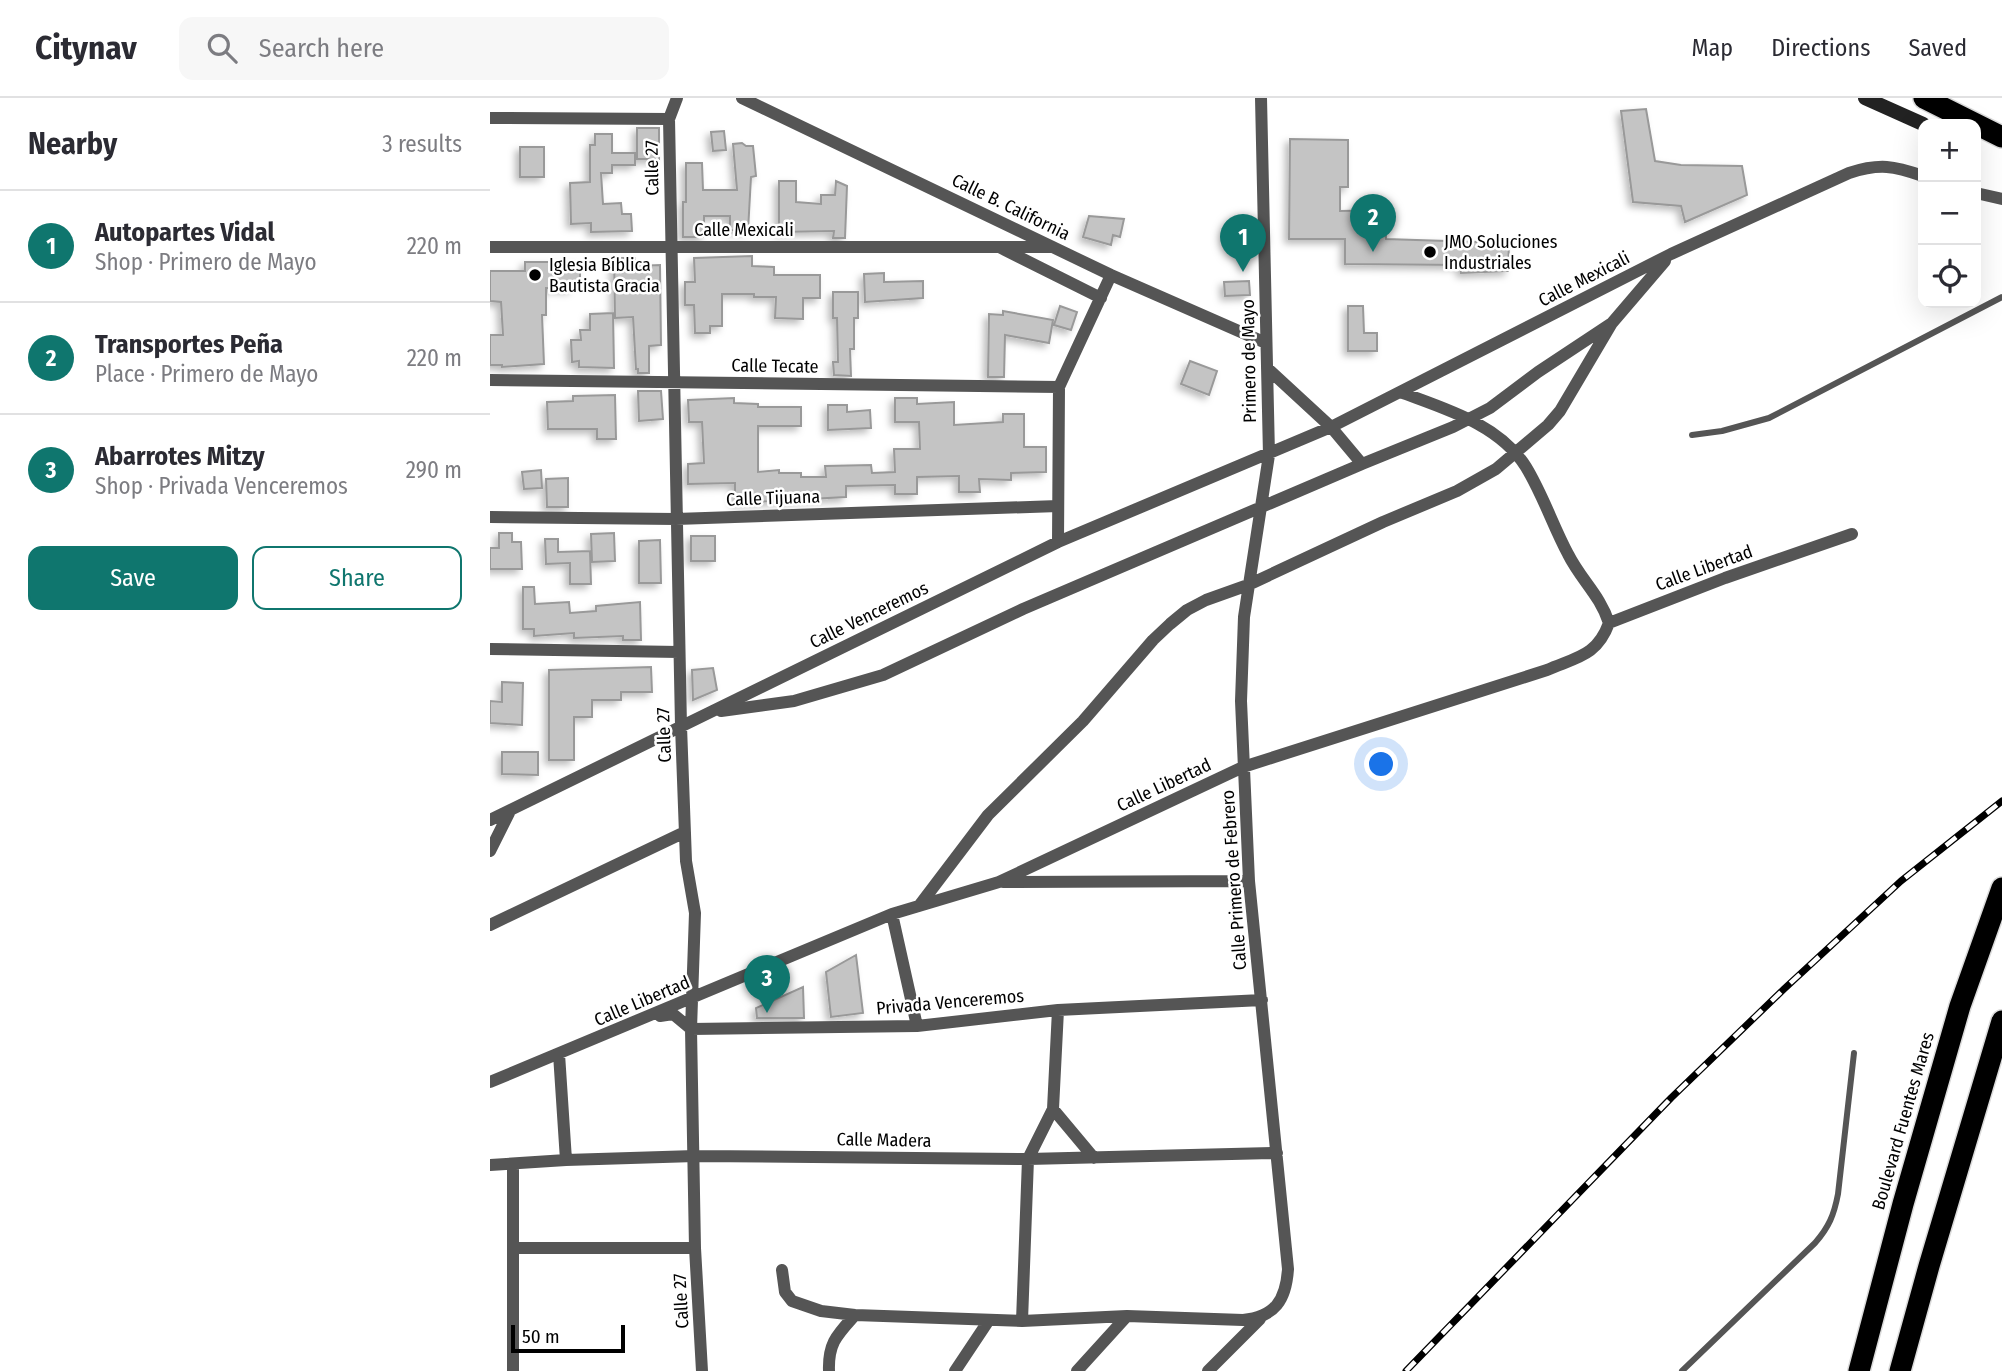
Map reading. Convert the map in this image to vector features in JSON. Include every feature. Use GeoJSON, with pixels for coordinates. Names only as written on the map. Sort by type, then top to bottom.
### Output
{"type":"FeatureCollection","features":[{"type":"Feature","properties":{"kind":"highway"},"geometry":{"type":"LineString","coordinates":[[1924,98],[1988,131]]}},
{"type":"Feature","properties":{"kind":"highway","name":"Boulevard Fuentes Mares"},"geometry":{"type":"LineString","coordinates":[[1859,1371],[1903,1204],[1960,1006],[2002,888]]}},
{"type":"Feature","properties":{"kind":"highway"},"geometry":{"type":"LineString","coordinates":[[1900,1371],[1928,1266],[2002,1021]]}},
{"type":"Feature","properties":{"kind":"street","name":"Calle 27"},"geometry":{"type":"LineString","coordinates":[[677,98],[669,119],[676,519],[686,861],[695,913],[691,1029],[695,1248],[702,1371]]}},
{"type":"Feature","properties":{"kind":"street","name":"Calle B. California"},"geometry":{"type":"LineString","coordinates":[[742,98],[1111,275],[1266,343]]}},
{"type":"Feature","properties":{"kind":"street","name":"Primero de Mayo"},"geometry":{"type":"LineString","coordinates":[[1261,98],[1269,455]]}},
{"type":"Feature","properties":{"kind":"street"},"geometry":{"type":"LineString","coordinates":[[1865,98],[1918,122]]}},
{"type":"Feature","properties":{"kind":"street"},"geometry":{"type":"LineString","coordinates":[[490,118],[669,119]]}},
{"type":"Feature","properties":{"kind":"street","name":"Calle Mexicali"},"geometry":{"type":"LineString","coordinates":[[1269,455],[1331,427],[1671,254],[1849,173],[1870,166],[1892,167],[1918,175]]}},
{"type":"Feature","properties":{"kind":"street"},"geometry":{"type":"LineString","coordinates":[[1981,194],[2002,199]]}},
{"type":"Feature","properties":{"kind":"street","name":"Calle Mexicali"},"geometry":{"type":"LineString","coordinates":[[490,247],[1054,247]]}},
{"type":"Feature","properties":{"kind":"street","name":"Calle Mexicali"},"geometry":{"type":"LineString","coordinates":[[998,247],[1101,298]]}},
{"type":"Feature","properties":{"kind":"street"},"geometry":{"type":"LineString","coordinates":[[919,906],[988,815],[1083,722],[1153,640],[1186,610],[1458,491],[1476,482],[1516,453],[1560,411],[1612,323],[1671,254]]}},
{"type":"Feature","properties":{"kind":"street"},"geometry":{"type":"LineString","coordinates":[[1058,542],[1059,387],[1111,275]]}},
{"type":"Feature","properties":{"kind":"street"},"geometry":{"type":"LineString","coordinates":[[708,713],[794,701],[883,675],[1023,609],[1490,408],[1612,323]]}},
{"type":"Feature","properties":{"kind":"street"},"geometry":{"type":"LineString","coordinates":[[1267,368],[1331,427],[1362,464]]}},
{"type":"Feature","properties":{"kind":"street","name":"Calle Tecate"},"geometry":{"type":"LineString","coordinates":[[490,380],[1059,387]]}},
{"type":"Feature","properties":{"kind":"street"},"geometry":{"type":"LineString","coordinates":[[1400,392],[1469,418],[1516,453],[1537,486],[1570,558],[1596,594],[1609,623]]}},
{"type":"Feature","properties":{"kind":"street","name":"Calle Primero de Febrero"},"geometry":{"type":"LineString","coordinates":[[1259,1319],[1279,1301],[1287,1286],[1288,1269],[1249,881],[1243,767],[1241,653],[1248,585],[1269,455]]}},
{"type":"Feature","properties":{"kind":"street","name":"Calle Venceremos"},"geometry":{"type":"LineString","coordinates":[[490,820],[1058,542],[1269,455]]}},
{"type":"Feature","properties":{"kind":"street","name":"Calle Tijuana"},"geometry":{"type":"LineString","coordinates":[[490,517],[676,519],[1058,506]]}},
{"type":"Feature","properties":{"kind":"street","name":"Calle Libertad"},"geometry":{"type":"LineString","coordinates":[[490,1082],[892,914],[999,882],[1243,767],[1547,670],[1594,649],[1603,639],[1609,623],[1725,578],[1852,534]]}},
{"type":"Feature","properties":{"kind":"street"},"geometry":{"type":"LineString","coordinates":[[490,649],[679,652]]}},
{"type":"Feature","properties":{"kind":"street"},"geometry":{"type":"LineString","coordinates":[[490,850],[509,813]]}},
{"type":"Feature","properties":{"kind":"street"},"geometry":{"type":"LineString","coordinates":[[490,925],[685,832]]}},
{"type":"Feature","properties":{"kind":"street"},"geometry":{"type":"LineString","coordinates":[[999,882],[1249,881]]}},
{"type":"Feature","properties":{"kind":"street"},"geometry":{"type":"LineString","coordinates":[[892,914],[918,1026]]}},
{"type":"Feature","properties":{"kind":"street","name":"Privada Venceremos"},"geometry":{"type":"LineString","coordinates":[[646,1018],[673,1014],[691,1029],[918,1026],[1058,1010],[1262,1000]]}},
{"type":"Feature","properties":{"kind":"street"},"geometry":{"type":"LineString","coordinates":[[1022,1321],[1028,1159],[1053,1110],[1058,1010]]}},
{"type":"Feature","properties":{"kind":"street"},"geometry":{"type":"LineString","coordinates":[[558,1054],[566,1160]]}},
{"type":"Feature","properties":{"kind":"street"},"geometry":{"type":"LineString","coordinates":[[1053,1110],[1094,1157]]}},
{"type":"Feature","properties":{"kind":"street","name":"Calle Madera"},"geometry":{"type":"LineString","coordinates":[[490,1165],[695,1156],[1028,1159],[1277,1153]]}},
{"type":"Feature","properties":{"kind":"street"},"geometry":{"type":"LineString","coordinates":[[513,1164],[513,1371]]}},
{"type":"Feature","properties":{"kind":"street"},"geometry":{"type":"LineString","coordinates":[[514,1248],[695,1248]]}},
{"type":"Feature","properties":{"kind":"street"},"geometry":{"type":"LineString","coordinates":[[782,1270],[785,1292],[792,1301],[821,1311],[855,1315],[1022,1321],[1128,1316],[1243,1321],[1259,1319]]}},
{"type":"Feature","properties":{"kind":"street"},"geometry":{"type":"LineString","coordinates":[[829,1371],[829,1354],[833,1342],[855,1315]]}},
{"type":"Feature","properties":{"kind":"street"},"geometry":{"type":"LineString","coordinates":[[1077,1371],[1128,1316]]}},
{"type":"Feature","properties":{"kind":"street"},"geometry":{"type":"LineString","coordinates":[[1208,1371],[1259,1319]]}},
{"type":"Feature","properties":{"kind":"street"},"geometry":{"type":"LineString","coordinates":[[955,1371],[989,1320]]}},
{"type":"Feature","properties":{"kind":"lane"},"geometry":{"type":"LineString","coordinates":[[1692,435],[1723,431],[1769,418],[2002,297]]}},
{"type":"Feature","properties":{"kind":"lane"},"geometry":{"type":"LineString","coordinates":[[1682,1371],[1815,1243],[1829,1225],[1835,1212],[1838,1194],[1854,1053]]}},
{"type":"Feature","properties":{"kind":"building"},"geometry":{"type":"Polygon","coordinates":[[[1646,109],[1655,161],[1681,165],[1742,166],[1747,195],[1685,222],[1681,206],[1633,202],[1621,111],[1646,109]]]}},
{"type":"Feature","properties":{"kind":"building"},"geometry":{"type":"Polygon","coordinates":[[[637,128],[659,128],[659,159],[637,159],[637,128]]]}},
{"type":"Feature","properties":{"kind":"building"},"geometry":{"type":"Polygon","coordinates":[[[724,131],[726,150],[713,151],[711,132],[724,131]]]}},
{"type":"Feature","properties":{"kind":"building"},"geometry":{"type":"Polygon","coordinates":[[[595,134],[612,134],[612,153],[635,153],[635,165],[612,165],[612,173],[601,173],[603,204],[621,203],[622,214],[631,214],[632,231],[591,232],[591,223],[571,224],[570,183],[590,182],[590,145],[595,145],[595,134]]]}},
{"type":"Feature","properties":{"kind":"building"},"geometry":{"type":"Polygon","coordinates":[[[1290,139],[1348,140],[1348,187],[1340,187],[1340,211],[1385,210],[1386,239],[1509,243],[1508,271],[1461,273],[1461,265],[1345,264],[1345,239],[1289,239],[1290,139]]]}},
{"type":"Feature","properties":{"kind":"building"},"geometry":{"type":"Polygon","coordinates":[[[733,144],[753,146],[756,176],[751,177],[748,231],[730,230],[730,216],[704,216],[704,237],[683,237],[686,163],[702,163],[703,190],[737,190],[733,144]]]}},
{"type":"Feature","properties":{"kind":"building"},"geometry":{"type":"Polygon","coordinates":[[[520,147],[544,147],[544,177],[520,177],[520,147]]]}},
{"type":"Feature","properties":{"kind":"building"},"geometry":{"type":"Polygon","coordinates":[[[779,181],[796,181],[796,202],[821,204],[821,195],[835,195],[836,181],[847,186],[845,238],[833,238],[834,231],[779,232],[779,181]]]}},
{"type":"Feature","properties":{"kind":"building"},"geometry":{"type":"Polygon","coordinates":[[[1089,216],[1124,219],[1120,237],[1113,235],[1111,245],[1083,237],[1089,216]]]}},
{"type":"Feature","properties":{"kind":"building"},"geometry":{"type":"Polygon","coordinates":[[[752,256],[752,266],[774,267],[774,275],[820,275],[820,298],[803,298],[803,319],[775,318],[776,297],[722,294],[722,326],[710,326],[710,333],[695,333],[694,305],[685,305],[685,282],[695,282],[694,258],[752,256]]]}},
{"type":"Feature","properties":{"kind":"building"},"geometry":{"type":"Polygon","coordinates":[[[614,258],[635,258],[635,266],[660,265],[661,345],[649,346],[649,373],[638,373],[636,369],[633,317],[615,318],[614,258]]]}},
{"type":"Feature","properties":{"kind":"building"},"geometry":{"type":"Polygon","coordinates":[[[525,262],[580,262],[580,281],[572,281],[572,289],[546,288],[546,315],[542,315],[544,364],[502,367],[490,365],[490,335],[503,335],[501,302],[490,301],[490,271],[525,271],[525,262]]]}},
{"type":"Feature","properties":{"kind":"building"},"geometry":{"type":"Polygon","coordinates":[[[884,273],[884,282],[923,281],[923,298],[865,302],[864,274],[884,273]]]}},
{"type":"Feature","properties":{"kind":"building"},"geometry":{"type":"Polygon","coordinates":[[[1249,281],[1250,295],[1225,296],[1224,282],[1249,281]]]}},
{"type":"Feature","properties":{"kind":"building"},"geometry":{"type":"Polygon","coordinates":[[[833,292],[858,292],[858,318],[854,318],[854,349],[850,349],[851,376],[834,375],[833,362],[838,362],[837,318],[833,318],[833,292]]]}},
{"type":"Feature","properties":{"kind":"building"},"geometry":{"type":"Polygon","coordinates":[[[1060,306],[1077,312],[1071,330],[1054,325],[1060,306]]]}},
{"type":"Feature","properties":{"kind":"building"},"geometry":{"type":"Polygon","coordinates":[[[1348,306],[1363,306],[1364,333],[1377,333],[1377,351],[1348,351],[1348,306]]]}},
{"type":"Feature","properties":{"kind":"building"},"geometry":{"type":"Polygon","coordinates":[[[1003,311],[1053,320],[1049,343],[1005,335],[1004,377],[988,377],[989,314],[1003,315],[1003,311]]]}},
{"type":"Feature","properties":{"kind":"building"},"geometry":{"type":"Polygon","coordinates":[[[613,313],[614,368],[579,367],[579,361],[572,362],[571,340],[581,340],[580,330],[590,330],[590,314],[613,313]]]}},
{"type":"Feature","properties":{"kind":"building"},"geometry":{"type":"Polygon","coordinates":[[[1190,361],[1217,371],[1209,395],[1181,384],[1190,361]]]}},
{"type":"Feature","properties":{"kind":"building"},"geometry":{"type":"Polygon","coordinates":[[[638,391],[661,391],[663,419],[639,421],[638,391]]]}},
{"type":"Feature","properties":{"kind":"building"},"geometry":{"type":"Polygon","coordinates":[[[615,395],[616,439],[597,439],[597,429],[548,429],[547,402],[573,401],[573,396],[615,395]]]}},
{"type":"Feature","properties":{"kind":"building"},"geometry":{"type":"Polygon","coordinates":[[[734,398],[734,403],[758,404],[758,407],[801,407],[801,426],[758,426],[758,472],[779,470],[779,473],[801,473],[801,477],[826,477],[825,466],[871,465],[872,473],[895,472],[894,449],[920,449],[919,422],[895,422],[895,398],[917,398],[917,404],[954,402],[954,425],[1003,422],[1003,414],[1024,414],[1024,447],[1046,447],[1046,472],[1011,473],[1011,480],[979,479],[980,492],[959,492],[959,476],[917,477],[917,494],[895,494],[895,485],[846,486],[846,497],[735,503],[735,483],[688,484],[688,464],[704,463],[702,422],[689,422],[688,400],[734,398]]]}},
{"type":"Feature","properties":{"kind":"building"},"geometry":{"type":"Polygon","coordinates":[[[828,405],[847,405],[847,412],[870,410],[871,428],[828,430],[828,405]]]}},
{"type":"Feature","properties":{"kind":"building"},"geometry":{"type":"Polygon","coordinates":[[[541,470],[542,488],[524,489],[522,472],[541,470]]]}},
{"type":"Feature","properties":{"kind":"building"},"geometry":{"type":"Polygon","coordinates":[[[568,478],[568,507],[547,507],[546,479],[568,478]]]}},
{"type":"Feature","properties":{"kind":"building"},"geometry":{"type":"Polygon","coordinates":[[[499,533],[512,533],[512,542],[521,542],[522,569],[490,569],[490,548],[499,548],[499,533]]]}},
{"type":"Feature","properties":{"kind":"building"},"geometry":{"type":"Polygon","coordinates":[[[614,533],[615,561],[592,562],[591,534],[614,533]]]}},
{"type":"Feature","properties":{"kind":"building"},"geometry":{"type":"Polygon","coordinates":[[[691,536],[715,536],[715,561],[691,561],[691,536]]]}},
{"type":"Feature","properties":{"kind":"building"},"geometry":{"type":"Polygon","coordinates":[[[545,539],[558,539],[558,552],[590,551],[591,584],[570,584],[570,563],[546,564],[545,539]]]}},
{"type":"Feature","properties":{"kind":"building"},"geometry":{"type":"Polygon","coordinates":[[[660,540],[661,583],[639,583],[639,541],[660,540]]]}},
{"type":"Feature","properties":{"kind":"building"},"geometry":{"type":"Polygon","coordinates":[[[523,587],[534,587],[535,604],[569,602],[570,613],[596,611],[596,606],[640,602],[641,640],[623,640],[623,636],[574,638],[574,633],[534,636],[534,629],[523,629],[523,587]]]}},
{"type":"Feature","properties":{"kind":"building"},"geometry":{"type":"Polygon","coordinates":[[[651,667],[652,692],[621,692],[621,700],[592,700],[592,717],[574,717],[574,760],[549,760],[549,670],[651,667]]]}},
{"type":"Feature","properties":{"kind":"building"},"geometry":{"type":"Polygon","coordinates":[[[713,668],[717,690],[693,700],[692,670],[713,668]]]}},
{"type":"Feature","properties":{"kind":"building"},"geometry":{"type":"Polygon","coordinates":[[[502,682],[523,683],[522,725],[490,723],[490,701],[502,702],[502,682]]]}},
{"type":"Feature","properties":{"kind":"building"},"geometry":{"type":"Polygon","coordinates":[[[502,752],[538,752],[538,775],[502,774],[502,752]]]}},
{"type":"Feature","properties":{"kind":"building"},"geometry":{"type":"Polygon","coordinates":[[[856,955],[863,1013],[831,1017],[826,972],[856,955]]]}},
{"type":"Feature","properties":{"kind":"building"},"geometry":{"type":"Polygon","coordinates":[[[803,987],[804,1018],[757,1018],[756,1008],[803,987]]]}},
{"type":"Feature","properties":{"kind":"railway"},"geometry":{"type":"LineString","coordinates":[[1406,1371],[1671,1098],[1784,989],[1901,881],[2002,801]]}},
{"type":"Feature","properties":{"kind":"place","name":"Transportes Peña"},"geometry":{"type":"Point","coordinates":[1373,252]}},
{"type":"Feature","properties":{"kind":"place","name":"JMO Soluciones Industriales"},"geometry":{"type":"Point","coordinates":[1430,252]}},
{"type":"Feature","properties":{"kind":"place","name":"Autopartes Vidal"},"geometry":{"type":"Point","coordinates":[1243,272]}},
{"type":"Feature","properties":{"kind":"place","name":"Iglesia Bíblica Bautista Gracia"},"geometry":{"type":"Point","coordinates":[535,275]}},
{"type":"Feature","properties":{"kind":"place","name":"Abarrotes Mitzy"},"geometry":{"type":"Point","coordinates":[767,1013]}}]}
